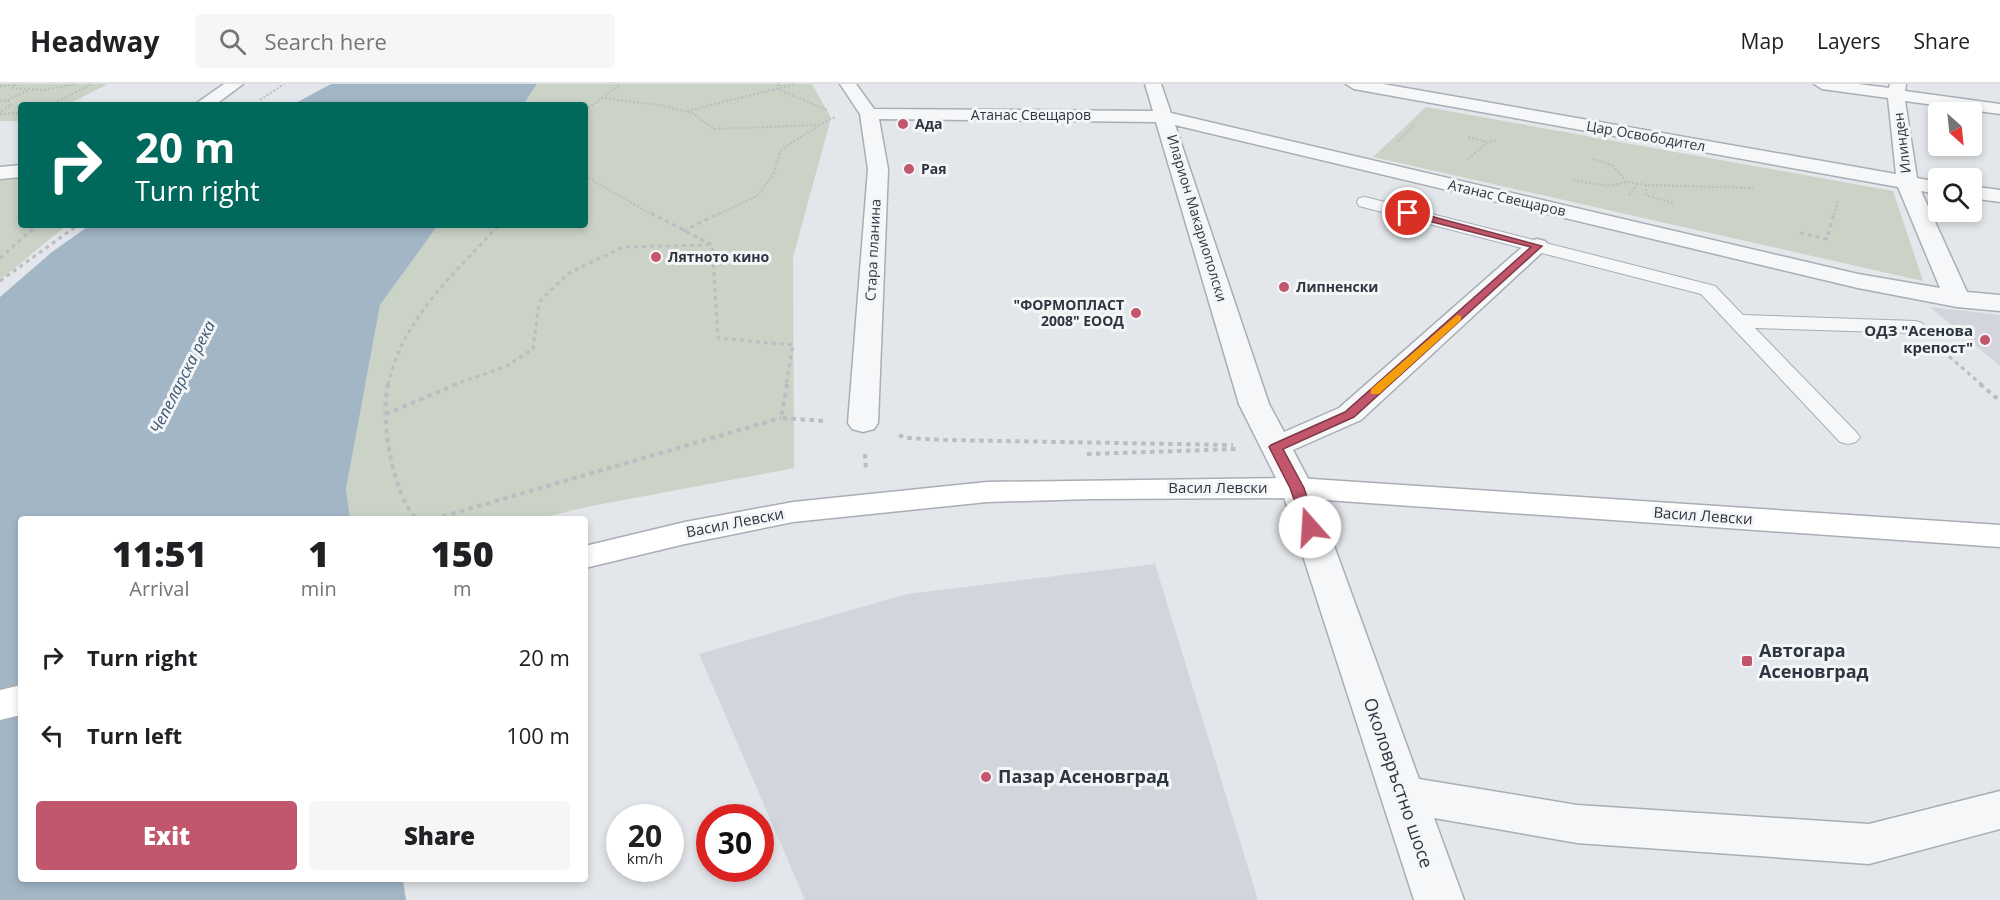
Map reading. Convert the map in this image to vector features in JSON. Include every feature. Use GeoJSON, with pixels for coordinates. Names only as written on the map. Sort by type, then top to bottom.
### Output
{"type":"FeatureCollection","features":[{"type":"Feature","properties":{"kind":"main road","name":"Васил Левски"},"geometry":{"type":"LineString","coordinates":[[588,555],[793,512],[987,492],[1090,489],[1297,488],[2000,536]]}},
{"type":"Feature","properties":{"kind":"main road"},"geometry":{"type":"LineString","coordinates":[[0,705],[18,701]]}},
{"type":"Feature","properties":{"kind":"street"},"geometry":{"type":"LineString","coordinates":[[208,102],[235,84]]}},
{"type":"Feature","properties":{"kind":"street","name":"Стара планина"},"geometry":{"type":"LineString","coordinates":[[848,84],[868,114],[878,169],[863,423]]}},
{"type":"Feature","properties":{"kind":"street","name":"Иларион Макариополски"},"geometry":{"type":"LineString","coordinates":[[1153,84],[1254,404],[1297,488]]}},
{"type":"Feature","properties":{"kind":"street","name":"Цар Освободител"},"geometry":{"type":"LineString","coordinates":[[1354,84],[1928,187]]}},
{"type":"Feature","properties":{"kind":"street"},"geometry":{"type":"LineString","coordinates":[[1433,98],[1452,84]]}},
{"type":"Feature","properties":{"kind":"street"},"geometry":{"type":"LineString","coordinates":[[1822,84],[1897,89],[2000,108]]}},
{"type":"Feature","properties":{"kind":"street","name":"Илинден"},"geometry":{"type":"LineString","coordinates":[[1897,89],[1907,184],[1957,298]]}},
{"type":"Feature","properties":{"kind":"street","name":"Атанас Свещаров"},"geometry":{"type":"LineString","coordinates":[[868,114],[1165,117],[1858,280],[1957,298],[2000,303]]}},
{"type":"Feature","properties":{"kind":"street"},"geometry":{"type":"LineString","coordinates":[[0,173],[18,171]]}},
{"type":"Feature","properties":{"kind":"street"},"geometry":{"type":"LineString","coordinates":[[1982,194],[2000,196]]}},
{"type":"Feature","properties":{"kind":"street"},"geometry":{"type":"LineString","coordinates":[[1275,447],[1350,414],[1538,246]]}},
{"type":"Feature","properties":{"kind":"street","name":"Околовръстно шосе"},"geometry":{"type":"LineString","coordinates":[[1297,488],[1439,900]]}},
{"type":"Feature","properties":{"kind":"street"},"geometry":{"type":"LineString","coordinates":[[1402,794],[1577,824],[1869,844],[2000,810]]}},
{"type":"Feature","properties":{"kind":"lane"},"geometry":{"type":"LineString","coordinates":[[1365,202],[1708,290],[1848,437]]}},
{"type":"Feature","properties":{"kind":"lane"},"geometry":{"type":"LineString","coordinates":[[1738,321],[1915,327]]}},
{"type":"Feature","properties":{"kind":"path"},"geometry":{"type":"LineString","coordinates":[[1,85],[15,84],[13,88],[29,90],[76,84]]}},
{"type":"Feature","properties":{"kind":"path"},"geometry":{"type":"LineString","coordinates":[[56,102],[92,84]]}},
{"type":"Feature","properties":{"kind":"path"},"geometry":{"type":"LineString","coordinates":[[257,102],[284,84]]}},
{"type":"Feature","properties":{"kind":"path"},"geometry":{"type":"LineString","coordinates":[[588,108],[621,84]]}},
{"type":"Feature","properties":{"kind":"path"},"geometry":{"type":"LineString","coordinates":[[686,111],[779,86],[795,84]]}},
{"type":"Feature","properties":{"kind":"path"},"geometry":{"type":"LineString","coordinates":[[682,232],[757,196],[773,175],[781,150],[839,115],[779,90],[779,86]]}},
{"type":"Feature","properties":{"kind":"path"},"geometry":{"type":"LineString","coordinates":[[0,101],[8,100],[29,90]]}},
{"type":"Feature","properties":{"kind":"path"},"geometry":{"type":"LineString","coordinates":[[601,98],[686,111],[714,129],[819,125]]}},
{"type":"Feature","properties":{"kind":"path"},"geometry":{"type":"LineString","coordinates":[[0,113],[11,106],[8,100]]}},
{"type":"Feature","properties":{"kind":"path"},"geometry":{"type":"LineString","coordinates":[[0,113],[18,113]]}},
{"type":"Feature","properties":{"kind":"path"},"geometry":{"type":"LineString","coordinates":[[1392,148],[1416,123]]}},
{"type":"Feature","properties":{"kind":"path"},"geometry":{"type":"LineString","coordinates":[[1476,163],[1465,161],[1488,142],[1500,141]]}},
{"type":"Feature","properties":{"kind":"path"},"geometry":{"type":"LineString","coordinates":[[1590,158],[1612,165],[1627,182]]}},
{"type":"Feature","properties":{"kind":"path"},"geometry":{"type":"LineString","coordinates":[[1564,178],[1608,186],[1627,182],[1646,185],[1753,188]]}},
{"type":"Feature","properties":{"kind":"path"},"geometry":{"type":"LineString","coordinates":[[1646,185],[1646,195],[1676,204]]}},
{"type":"Feature","properties":{"kind":"path"},"geometry":{"type":"LineString","coordinates":[[1794,231],[1827,238],[1839,197]]}},
{"type":"Feature","properties":{"kind":"path"},"geometry":{"type":"LineString","coordinates":[[0,258],[34,228]]}},
{"type":"Feature","properties":{"kind":"path"},"geometry":{"type":"LineString","coordinates":[[0,281],[74,228]]}},
{"type":"Feature","properties":{"kind":"path"},"geometry":{"type":"LineString","coordinates":[[413,516],[408,512],[394,477],[386,414],[386,391],[399,348],[427,304],[496,228]]}},
{"type":"Feature","properties":{"kind":"path"},"geometry":{"type":"LineString","coordinates":[[386,414],[437,391],[507,366],[533,349],[539,302],[569,273],[623,247],[712,245]]}},
{"type":"Feature","properties":{"kind":"path"},"geometry":{"type":"LineString","coordinates":[[444,516],[782,418]]}},
{"type":"Feature","properties":{"kind":"shaded area","name":"ОДЗ \"Асенова крепост\""},"geometry":{"type":"Polygon","coordinates":[[[1930,307],[2000,315],[2000,366],[1930,307]]]}},
{"type":"Feature","properties":{"kind":"shaded area","name":"Пазар Асеновград"},"geometry":{"type":"Polygon","coordinates":[[[1155,564],[1258,900],[805,900],[774,828],[774,804],[764,804],[699,654],[907,594],[1155,564]]]}},
{"type":"Feature","properties":{"kind":"green space"},"geometry":{"type":"Polygon","coordinates":[[[0,84],[108,84],[73,102],[18,102],[18,121],[0,121],[0,84]]]}},
{"type":"Feature","properties":{"kind":"green space"},"geometry":{"type":"Polygon","coordinates":[[[537,84],[812,84],[831,118],[793,257],[794,468],[586,507],[550,516],[350,516],[346,489],[380,305],[436,228],[588,228],[588,102],[525,102],[537,84]]]}},
{"type":"Feature","properties":{"kind":"green space"},"geometry":{"type":"Polygon","coordinates":[[[1426,107],[1893,191],[1923,281],[1373,157],[1426,107]]]}},
{"type":"Feature","properties":{"kind":"green space"},"geometry":{"type":"Polygon","coordinates":[[[18,176],[18,228],[63,228],[0,280],[0,177],[18,176]]]}},
{"type":"Feature","properties":{"kind":"water"},"geometry":{"type":"Polygon","coordinates":[[[331,84],[537,84],[525,102],[298,102],[331,84]]]}},
{"type":"Feature","properties":{"kind":"water","name":"Чепеларска река"},"geometry":{"type":"Polygon","coordinates":[[[86,228],[436,228],[380,305],[346,489],[350,516],[18,516],[18,882],[403,882],[406,900],[0,900],[0,297],[52,252],[86,228]]]}},
{"type":"Feature","properties":{"kind":"slow traffic"},"geometry":{"type":"LineString","coordinates":[[1375,392],[1457,318]]}},
{"type":"Feature","properties":{"kind":"place","name":"Ада"},"geometry":{"type":"Point","coordinates":[903,124]}},
{"type":"Feature","properties":{"kind":"place","name":"Рая"},"geometry":{"type":"Point","coordinates":[909,169]}},
{"type":"Feature","properties":{"kind":"place","name":"Лятното кино"},"geometry":{"type":"Point","coordinates":[656,257]}},
{"type":"Feature","properties":{"kind":"place","name":"Липненски"},"geometry":{"type":"Point","coordinates":[1284,287]}},
{"type":"Feature","properties":{"kind":"place","name":"\"ФОРМОПЛАСТ 2008\" ЕООД"},"geometry":{"type":"Point","coordinates":[1136,313]}},
{"type":"Feature","properties":{"kind":"place","name":"ОДЗ \"Асенова крепост\""},"geometry":{"type":"Point","coordinates":[1985,340]}},
{"type":"Feature","properties":{"kind":"place","name":"Автогара Асеновград"},"geometry":{"type":"Point","coordinates":[1747,661]}},
{"type":"Feature","properties":{"kind":"place","name":"Пазар Асеновград"},"geometry":{"type":"Point","coordinates":[986,777]}},
{"type":"Feature","properties":{"kind":"route"},"geometry":{"type":"LineString","coordinates":[[1310,527],[1297,488],[1275,447],[1350,414],[1538,246],[1408,213]]}}]}
